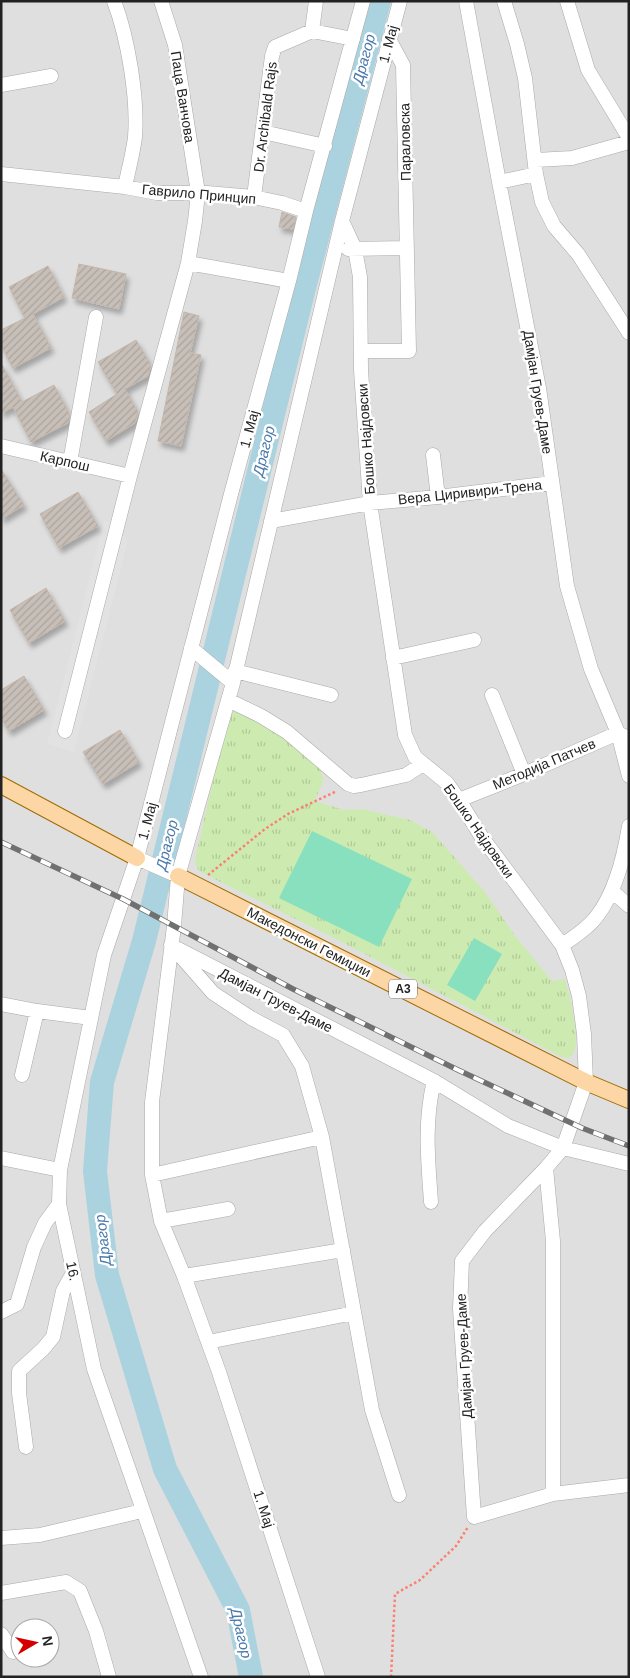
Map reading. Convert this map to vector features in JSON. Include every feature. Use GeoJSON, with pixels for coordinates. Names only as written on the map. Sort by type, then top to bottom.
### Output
{"type":"FeatureCollection","features":[{"type":"Feature","properties":{"kind":"main road","name":"A3"},"geometry":{"type":"LineString","coordinates":[[1,785],[137,858]]}},
{"type":"Feature","properties":{"kind":"main road","name":"Македонски Гемиџии"},"geometry":{"type":"LineString","coordinates":[[178,876],[586,1082],[629,1100]]}},
{"type":"Feature","properties":{"kind":"street"},"geometry":{"type":"LineString","coordinates":[[114,1],[119,15],[133,82],[135,138],[125,187]]}},
{"type":"Feature","properties":{"kind":"street","name":"Паца Ванчова"},"geometry":{"type":"LineString","coordinates":[[65,731],[130,476],[188,263],[198,193],[175,45],[161,1]]}},
{"type":"Feature","properties":{"kind":"street"},"geometry":{"type":"LineString","coordinates":[[316,1],[312,31],[353,39]]}},
{"type":"Feature","properties":{"kind":"street","name":"1. Мај"},"geometry":{"type":"LineString","coordinates":[[137,858],[195,651],[231,494],[363,1]]}},
{"type":"Feature","properties":{"kind":"street","name":"1. Мај"},"geometry":{"type":"LineString","coordinates":[[318,1677],[208,1342],[184,1276],[161,1222],[152,1175],[152,1102],[174,926],[178,876],[228,700],[231,676],[271,521],[335,249],[400,1]]}},
{"type":"Feature","properties":{"kind":"street","name":"Дамјан Груев-Даме"},"geometry":{"type":"LineString","coordinates":[[466,1],[539,388],[567,586],[590,669],[623,736],[629,776]]}},
{"type":"Feature","properties":{"kind":"street"},"geometry":{"type":"LineString","coordinates":[[504,1],[525,78],[536,160],[536,174],[542,202],[554,226],[583,261],[629,333]]}},
{"type":"Feature","properties":{"kind":"street"},"geometry":{"type":"LineString","coordinates":[[567,1],[588,70],[629,138]]}},
{"type":"Feature","properties":{"kind":"street","name":"Dr. Archibald Rajs"},"geometry":{"type":"LineString","coordinates":[[254,197],[272,56],[275,47],[312,31]]}},
{"type":"Feature","properties":{"kind":"street","name":"Параловска"},"geometry":{"type":"LineString","coordinates":[[361,351],[409,351],[403,65],[389,38]]}},
{"type":"Feature","properties":{"kind":"street"},"geometry":{"type":"LineString","coordinates":[[1,85],[51,76]]}},
{"type":"Feature","properties":{"kind":"street"},"geometry":{"type":"LineString","coordinates":[[263,132],[324,146]]}},
{"type":"Feature","properties":{"kind":"street"},"geometry":{"type":"LineString","coordinates":[[536,160],[572,158],[629,142]]}},
{"type":"Feature","properties":{"kind":"street","name":"Гаврило Принцип"},"geometry":{"type":"LineString","coordinates":[[1,174],[125,187],[157,193],[198,193],[254,197],[306,211]]}},
{"type":"Feature","properties":{"kind":"street"},"geometry":{"type":"LineString","coordinates":[[499,182],[536,174]]}},
{"type":"Feature","properties":{"kind":"street","name":"Бошко Најдовски"},"geometry":{"type":"LineString","coordinates":[[342,221],[355,249],[360,277],[361,351],[370,503],[405,735],[415,757],[447,783],[481,836],[562,946]]}},
{"type":"Feature","properties":{"kind":"street"},"geometry":{"type":"LineString","coordinates":[[335,249],[407,248]]}},
{"type":"Feature","properties":{"kind":"street"},"geometry":{"type":"LineString","coordinates":[[188,263],[289,281]]}},
{"type":"Feature","properties":{"kind":"street"},"geometry":{"type":"LineString","coordinates":[[70,462],[96,317]]}},
{"type":"Feature","properties":{"kind":"street","name":"Карпош"},"geometry":{"type":"LineString","coordinates":[[1,446],[130,476]]}},
{"type":"Feature","properties":{"kind":"street"},"geometry":{"type":"LineString","coordinates":[[433,454],[438,497]]}},
{"type":"Feature","properties":{"kind":"street","name":"Вера Циривири-Трена"},"geometry":{"type":"LineString","coordinates":[[271,521],[370,503],[552,483]]}},
{"type":"Feature","properties":{"kind":"street"},"geometry":{"type":"LineString","coordinates":[[394,658],[474,640]]}},
{"type":"Feature","properties":{"kind":"street"},"geometry":{"type":"LineString","coordinates":[[195,651],[231,676],[331,695]]}},
{"type":"Feature","properties":{"kind":"street"},"geometry":{"type":"LineString","coordinates":[[492,694],[524,774]]}},
{"type":"Feature","properties":{"kind":"street"},"geometry":{"type":"LineString","coordinates":[[228,700],[261,716],[286,732],[351,786],[406,775],[424,764]]}},
{"type":"Feature","properties":{"kind":"street","name":"Методија Патчев"},"geometry":{"type":"LineString","coordinates":[[459,800],[623,736]]}},
{"type":"Feature","properties":{"kind":"street"},"geometry":{"type":"LineString","coordinates":[[562,946],[596,917],[612,891],[626,846],[629,826]]}},
{"type":"Feature","properties":{"kind":"street","name":"A3"},"geometry":{"type":"LineString","coordinates":[[137,858],[178,876]]}},
{"type":"Feature","properties":{"kind":"street","name":"16."},"geometry":{"type":"LineString","coordinates":[[137,858],[104,955],[60,1170],[59,1204],[94,1369],[201,1677]]}},
{"type":"Feature","properties":{"kind":"street"},"geometry":{"type":"LineString","coordinates":[[612,891],[629,906]]}},
{"type":"Feature","properties":{"kind":"street"},"geometry":{"type":"LineString","coordinates":[[171,945],[212,993],[251,1018],[283,1035],[302,1066],[322,1137],[372,1410],[399,1495]]}},
{"type":"Feature","properties":{"kind":"street","name":"Дамјан Груев-Даме"},"geometry":{"type":"LineString","coordinates":[[171,945],[434,1081],[508,1126],[563,1148],[629,1164]]}},
{"type":"Feature","properties":{"kind":"street","name":"Дамјан Груев-Даме"},"geometry":{"type":"LineString","coordinates":[[474,1518],[460,1310],[462,1261],[485,1231],[563,1148],[586,1082],[584,1034],[579,996],[569,961],[562,946]]}},
{"type":"Feature","properties":{"kind":"street"},"geometry":{"type":"LineString","coordinates":[[1,1004],[91,1018]]}},
{"type":"Feature","properties":{"kind":"street"},"geometry":{"type":"LineString","coordinates":[[22,1075],[37,1011]]}},
{"type":"Feature","properties":{"kind":"street"},"geometry":{"type":"LineString","coordinates":[[431,1202],[427,1144],[429,1103],[434,1081]]}},
{"type":"Feature","properties":{"kind":"street"},"geometry":{"type":"LineString","coordinates":[[152,1175],[322,1137]]}},
{"type":"Feature","properties":{"kind":"street"},"geometry":{"type":"LineString","coordinates":[[1,1158],[60,1170]]}},
{"type":"Feature","properties":{"kind":"street"},"geometry":{"type":"LineString","coordinates":[[546,1168],[553,1241],[554,1494]]}},
{"type":"Feature","properties":{"kind":"street"},"geometry":{"type":"LineString","coordinates":[[1,1312],[17,1304],[34,1247],[45,1223],[59,1204]]}},
{"type":"Feature","properties":{"kind":"street"},"geometry":{"type":"LineString","coordinates":[[161,1222],[228,1209]]}},
{"type":"Feature","properties":{"kind":"street"},"geometry":{"type":"LineString","coordinates":[[184,1276],[343,1250]]}},
{"type":"Feature","properties":{"kind":"street"},"geometry":{"type":"LineString","coordinates":[[26,1447],[19,1393],[19,1371],[43,1349],[52,1337],[63,1291],[73,1273]]}},
{"type":"Feature","properties":{"kind":"street"},"geometry":{"type":"LineString","coordinates":[[208,1342],[354,1313]]}},
{"type":"Feature","properties":{"kind":"street"},"geometry":{"type":"LineString","coordinates":[[474,1518],[554,1494],[629,1484]]}},
{"type":"Feature","properties":{"kind":"street"},"geometry":{"type":"LineString","coordinates":[[1,1538],[40,1534],[142,1511]]}},
{"type":"Feature","properties":{"kind":"street"},"geometry":{"type":"LineString","coordinates":[[1,1593],[66,1582],[80,1590],[96,1631],[109,1677]]}},
{"type":"Feature","properties":{"kind":"street"},"geometry":{"type":"LineString","coordinates":[[1,1634],[10,1648]]}},
{"type":"Feature","properties":{"kind":"path"},"geometry":{"type":"LineString","coordinates":[[195,885],[272,824],[314,801],[351,786]]}},
{"type":"Feature","properties":{"kind":"path"},"geometry":{"type":"LineString","coordinates":[[391,1677],[395,1594],[420,1580],[456,1546],[474,1518]]}},
{"type":"Feature","properties":{"kind":"shaded area"},"geometry":{"type":"Polygon","coordinates":[[[1,1],[629,1],[629,1677],[1,1677],[1,1]]]}},
{"type":"Feature","properties":{"kind":"shaded area"},"geometry":{"type":"Polygon","coordinates":[[[104,521],[123,526],[122,532],[128,541],[74,752],[47,744],[104,521]]]}},
{"type":"Feature","properties":{"kind":"green space"},"geometry":{"type":"Polygon","coordinates":[[[231,712],[246,714],[287,739],[321,768],[323,781],[315,801],[344,810],[361,809],[410,820],[432,832],[485,892],[516,937],[552,981],[565,979],[576,1033],[574,1052],[570,1057],[559,1056],[338,940],[200,872],[195,864],[196,855],[228,715],[231,712]]]}},
{"type":"Feature","properties":{"kind":"green space"},"geometry":{"type":"Polygon","coordinates":[[[312,831],[412,879],[379,947],[279,898],[312,831]]]}},
{"type":"Feature","properties":{"kind":"green space"},"geometry":{"type":"Polygon","coordinates":[[[474,938],[502,954],[475,1001],[447,985],[474,938]]]}},
{"type":"Feature","properties":{"kind":"building"},"geometry":{"type":"Polygon","coordinates":[[[282,212],[296,217],[293,229],[279,227],[282,212]]]}},
{"type":"Feature","properties":{"kind":"building"},"geometry":{"type":"Polygon","coordinates":[[[79,264],[126,274],[119,309],[72,298],[79,264]]]}},
{"type":"Feature","properties":{"kind":"building"},"geometry":{"type":"Polygon","coordinates":[[[48,266],[64,297],[33,314],[51,348],[13,368],[1,345],[1,330],[25,318],[9,287],[48,266]]]}},
{"type":"Feature","properties":{"kind":"building"},"geometry":{"type":"Polygon","coordinates":[[[184,312],[199,316],[190,353],[201,355],[181,446],[158,441],[184,312]]]}},
{"type":"Feature","properties":{"kind":"building"},"geometry":{"type":"Polygon","coordinates":[[[136,340],[151,365],[148,376],[125,389],[138,412],[135,423],[106,441],[89,412],[117,394],[98,362],[136,340]]]}},
{"type":"Feature","properties":{"kind":"building"},"geometry":{"type":"Polygon","coordinates":[[[1,363],[22,402],[54,385],[70,415],[68,423],[31,442],[13,407],[1,413],[1,363]]]}},
{"type":"Feature","properties":{"kind":"building"},"geometry":{"type":"Polygon","coordinates":[[[1,469],[24,505],[1,519],[1,469]]]}},
{"type":"Feature","properties":{"kind":"building"},"geometry":{"type":"Polygon","coordinates":[[[78,492],[98,526],[59,548],[40,514],[78,492]]]}},
{"type":"Feature","properties":{"kind":"building"},"geometry":{"type":"Polygon","coordinates":[[[46,588],[65,621],[29,643],[10,610],[46,588]]]}},
{"type":"Feature","properties":{"kind":"building"},"geometry":{"type":"Polygon","coordinates":[[[24,676],[44,710],[9,731],[1,718],[1,690],[24,676]]]}},
{"type":"Feature","properties":{"kind":"building"},"geometry":{"type":"Polygon","coordinates":[[[120,730],[139,762],[103,784],[83,752],[120,730]]]}},
{"type":"Feature","properties":{"kind":"waterway","name":"Драгор"},"geometry":{"type":"LineString","coordinates":[[251,1677],[238,1610],[165,1469],[107,1275],[95,1171],[102,1082],[144,941],[303,292],[379,1]]}},
{"type":"Feature","properties":{"kind":"railway"},"geometry":{"type":"LineString","coordinates":[[1,842],[123,899],[293,989],[458,1070],[582,1128],[629,1146]]}}]}
